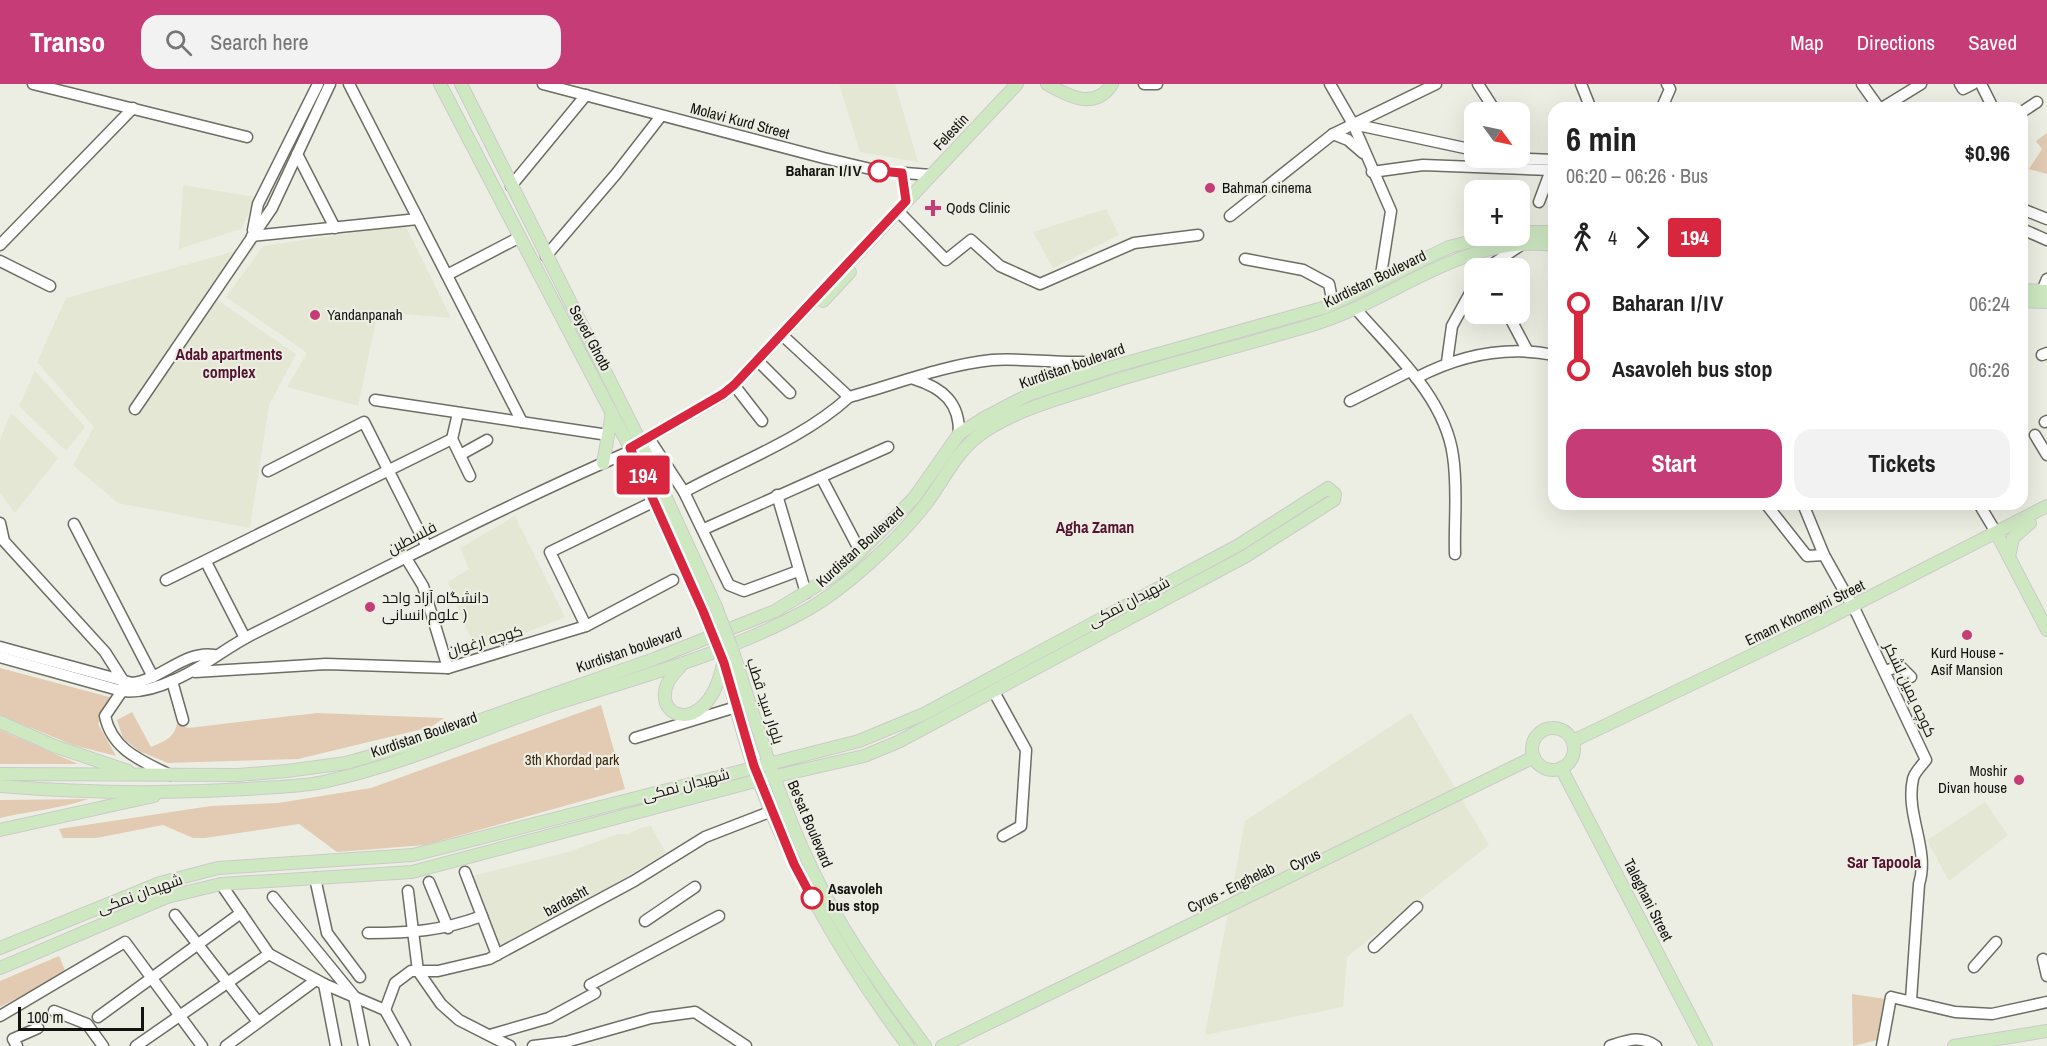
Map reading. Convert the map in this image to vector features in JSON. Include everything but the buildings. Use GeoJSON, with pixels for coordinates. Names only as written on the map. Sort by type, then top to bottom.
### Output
{"type":"FeatureCollection","features":[{"type":"Feature","properties":{"kind":"main road","name":"Seyed Ghotb"},"geometry":{"type":"LineString","coordinates":[[440,84],[612,413],[638,448],[655,501],[703,611]]}},
{"type":"Feature","properties":{"kind":"main road","name":"Felestin"},"geometry":{"type":"LineString","coordinates":[[902,209],[1017,84]]}},
{"type":"Feature","properties":{"kind":"main road"},"geometry":{"type":"LineString","coordinates":[[1047,84],[1067,96],[1089,100],[1107,91],[1112,84]]}},
{"type":"Feature","properties":{"kind":"main road","name":"Seyed Ghotb"},"geometry":{"type":"LineString","coordinates":[[463,85],[716,607],[727,647]]}},
{"type":"Feature","properties":{"kind":"main road"},"geometry":{"type":"LineString","coordinates":[[447,96],[463,85]]}},
{"type":"Feature","properties":{"kind":"main road","name":"فلسطین"},"geometry":{"type":"LineString","coordinates":[[638,448],[736,388],[902,209]]}},
{"type":"Feature","properties":{"kind":"main road"},"geometry":{"type":"LineString","coordinates":[[1530,236],[1548,233]]}},
{"type":"Feature","properties":{"kind":"main road","name":"Kurdistan Boulevard"},"geometry":{"type":"LineString","coordinates":[[1530,240],[1548,244]]}},
{"type":"Feature","properties":{"kind":"main road","name":"Kurdistan boulevard"},"geometry":{"type":"LineString","coordinates":[[138,774],[287,771],[346,763],[412,744],[719,634],[774,610],[831,577],[914,498],[959,434],[985,417],[1030,394],[1087,374],[1334,304],[1449,247],[1464,243]]}},
{"type":"Feature","properties":{"kind":"main road","name":"Kurdistan Boulevard"},"geometry":{"type":"LineString","coordinates":[[0,786],[57,791],[171,792],[321,783],[447,746],[548,707],[727,647],[806,611],[842,586],[915,517],[968,444],[998,424],[1071,394],[1318,323],[1354,308],[1442,264],[1495,246]]}},
{"type":"Feature","properties":{"kind":"main road"},"geometry":{"type":"LineString","coordinates":[[2028,291],[2046,295]]}},
{"type":"Feature","properties":{"kind":"main road"},"geometry":{"type":"LineString","coordinates":[[2028,300],[2046,295]]}},
{"type":"Feature","properties":{"kind":"main road"},"geometry":{"type":"LineString","coordinates":[[603,463],[612,413]]}},
{"type":"Feature","properties":{"kind":"main road","name":"شهیدان نمکی"},"geometry":{"type":"LineString","coordinates":[[0,948],[160,883],[218,868],[413,855],[866,739],[924,714],[1239,545],[1328,488],[1334,491],[1334,500],[1246,556],[994,692],[898,742],[864,756],[759,780],[412,872],[221,884],[167,897],[0,968]]}},
{"type":"Feature","properties":{"kind":"main road","name":"Emam Khomeyni Street"},"geometry":{"type":"LineString","coordinates":[[1573,741],[1853,606],[1997,534],[2047,506]]}},
{"type":"Feature","properties":{"kind":"main road"},"geometry":{"type":"LineString","coordinates":[[2009,557],[2013,538],[2025,525],[2047,515]]}},
{"type":"Feature","properties":{"kind":"main road"},"geometry":{"type":"LineString","coordinates":[[1997,534],[2047,630]]}},
{"type":"Feature","properties":{"kind":"main road"},"geometry":{"type":"LineString","coordinates":[[1239,545],[1246,556]]}},
{"type":"Feature","properties":{"kind":"main road","name":"بلوار سید قطب"},"geometry":{"type":"LineString","coordinates":[[703,611],[724,663],[754,766]]}},
{"type":"Feature","properties":{"kind":"main road"},"geometry":{"type":"LineString","coordinates":[[719,634],[727,647]]}},
{"type":"Feature","properties":{"kind":"main road","name":"بلوار سید قطب"},"geometry":{"type":"LineString","coordinates":[[727,647],[769,762]]}},
{"type":"Feature","properties":{"kind":"main road"},"geometry":{"type":"LineString","coordinates":[[687,661],[669,677],[663,689],[664,699],[669,708],[677,714],[687,716],[696,713],[712,699],[719,686],[724,663]]}},
{"type":"Feature","properties":{"kind":"main road"},"geometry":{"type":"LineString","coordinates":[[985,681],[994,692]]}},
{"type":"Feature","properties":{"kind":"main road"},"geometry":{"type":"LineString","coordinates":[[0,722],[54,746],[138,774]]}},
{"type":"Feature","properties":{"kind":"main road"},"geometry":{"type":"LineString","coordinates":[[1546,729],[1564,731],[1573,741],[1573,754],[1561,768],[1549,769],[1536,760],[1534,740],[1546,729]]}},
{"type":"Feature","properties":{"kind":"main road","name":"Cyrus - Enghelab"},"geometry":{"type":"LineString","coordinates":[[942,1046],[1536,760]]}},
{"type":"Feature","properties":{"kind":"main road","name":"Cyrus"},"geometry":{"type":"LineString","coordinates":[[957,1046],[1536,760]]}},
{"type":"Feature","properties":{"kind":"main road","name":"Be'sat Boulevard"},"geometry":{"type":"LineString","coordinates":[[769,762],[797,836],[824,894],[875,978],[925,1046]]}},
{"type":"Feature","properties":{"kind":"main road","name":"Be'sat Boulevard"},"geometry":{"type":"LineString","coordinates":[[754,766],[820,915],[859,980],[908,1046]]}},
{"type":"Feature","properties":{"kind":"main road","name":"Taleghani Street"},"geometry":{"type":"LineString","coordinates":[[1561,768],[1706,1046]]}},
{"type":"Feature","properties":{"kind":"main road"},"geometry":{"type":"LineString","coordinates":[[0,774],[138,774]]}},
{"type":"Feature","properties":{"kind":"main road"},"geometry":{"type":"LineString","coordinates":[[0,830],[171,792]]}},
{"type":"Feature","properties":{"kind":"main road"},"geometry":{"type":"LineString","coordinates":[[624,801],[628,816]]}},
{"type":"Feature","properties":{"kind":"main road"},"geometry":{"type":"LineString","coordinates":[[1962,1045],[2047,1031]]}},
{"type":"Feature","properties":{"kind":"street"},"geometry":{"type":"LineString","coordinates":[[33,84],[247,137]]}},
{"type":"Feature","properties":{"kind":"street"},"geometry":{"type":"LineString","coordinates":[[252,236],[258,204],[318,84]]}},
{"type":"Feature","properties":{"kind":"street"},"geometry":{"type":"LineString","coordinates":[[135,409],[272,208],[330,84]]}},
{"type":"Feature","properties":{"kind":"street"},"geometry":{"type":"LineString","coordinates":[[349,84],[522,422]]}},
{"type":"Feature","properties":{"kind":"street","name":"Molavi Kurd Street"},"geometry":{"type":"LineString","coordinates":[[543,84],[571,88],[586,95],[661,116],[879,171],[931,175]]}},
{"type":"Feature","properties":{"kind":"street"},"geometry":{"type":"LineString","coordinates":[[1144,84],[1157,84]]}},
{"type":"Feature","properties":{"kind":"street"},"geometry":{"type":"LineString","coordinates":[[1330,84],[1353,124],[1390,211],[1380,281]]}},
{"type":"Feature","properties":{"kind":"street"},"geometry":{"type":"LineString","coordinates":[[1230,216],[1333,134],[1436,84]]}},
{"type":"Feature","properties":{"kind":"street"},"geometry":{"type":"LineString","coordinates":[[1478,84],[1490,102]]}},
{"type":"Feature","properties":{"kind":"street"},"geometry":{"type":"LineString","coordinates":[[1581,84],[1588,102]]}},
{"type":"Feature","properties":{"kind":"street"},"geometry":{"type":"LineString","coordinates":[[1666,102],[1670,89],[1667,84]]}},
{"type":"Feature","properties":{"kind":"street"},"geometry":{"type":"LineString","coordinates":[[1862,84],[1876,102]]}},
{"type":"Feature","properties":{"kind":"street"},"geometry":{"type":"LineString","coordinates":[[1890,102],[1921,84]]}},
{"type":"Feature","properties":{"kind":"street"},"geometry":{"type":"LineString","coordinates":[[1960,84],[1963,89],[1973,84]]}},
{"type":"Feature","properties":{"kind":"street"},"geometry":{"type":"LineString","coordinates":[[1981,84],[1990,102]]}},
{"type":"Feature","properties":{"kind":"street"},"geometry":{"type":"LineString","coordinates":[[511,186],[586,95]]}},
{"type":"Feature","properties":{"kind":"street"},"geometry":{"type":"LineString","coordinates":[[2028,108],[2037,102]]}},
{"type":"Feature","properties":{"kind":"street"},"geometry":{"type":"LineString","coordinates":[[0,245],[133,108]]}},
{"type":"Feature","properties":{"kind":"street"},"geometry":{"type":"LineString","coordinates":[[546,256],[616,174],[661,116]]}},
{"type":"Feature","properties":{"kind":"street"},"geometry":{"type":"LineString","coordinates":[[1353,124],[1464,148]]}},
{"type":"Feature","properties":{"kind":"street"},"geometry":{"type":"LineString","coordinates":[[1333,134],[1348,140],[1364,153]]}},
{"type":"Feature","properties":{"kind":"street"},"geometry":{"type":"LineString","coordinates":[[297,154],[335,228]]}},
{"type":"Feature","properties":{"kind":"street"},"geometry":{"type":"LineString","coordinates":[[1530,160],[1548,164]]}},
{"type":"Feature","properties":{"kind":"street"},"geometry":{"type":"LineString","coordinates":[[1372,172],[1423,165],[1548,165]]}},
{"type":"Feature","properties":{"kind":"street"},"geometry":{"type":"LineString","coordinates":[[902,173],[902,209],[946,260],[971,240],[1000,266],[1040,284],[1134,243],[1198,235]]}},
{"type":"Feature","properties":{"kind":"street"},"geometry":{"type":"LineString","coordinates":[[1539,202],[1548,176]]}},
{"type":"Feature","properties":{"kind":"street"},"geometry":{"type":"LineString","coordinates":[[2028,212],[2047,219]]}},
{"type":"Feature","properties":{"kind":"street"},"geometry":{"type":"LineString","coordinates":[[252,236],[418,219]]}},
{"type":"Feature","properties":{"kind":"street"},"geometry":{"type":"LineString","coordinates":[[2028,232],[2047,240]]}},
{"type":"Feature","properties":{"kind":"street"},"geometry":{"type":"LineString","coordinates":[[447,275],[520,237]]}},
{"type":"Feature","properties":{"kind":"street"},"geometry":{"type":"LineString","coordinates":[[1504,258],[1514,252],[1517,246]]}},
{"type":"Feature","properties":{"kind":"street"},"geometry":{"type":"LineString","coordinates":[[1245,259],[1303,270],[1329,284],[1334,304]]}},
{"type":"Feature","properties":{"kind":"street"},"geometry":{"type":"LineString","coordinates":[[0,261],[50,286]]}},
{"type":"Feature","properties":{"kind":"street"},"geometry":{"type":"LineString","coordinates":[[2046,295],[2047,279]]}},
{"type":"Feature","properties":{"kind":"street"},"geometry":{"type":"LineString","coordinates":[[1447,362],[1452,326],[1464,304]]}},
{"type":"Feature","properties":{"kind":"street"},"geometry":{"type":"LineString","coordinates":[[1354,308],[1413,374],[1441,414],[1453,455],[1455,554]]}},
{"type":"Feature","properties":{"kind":"street"},"geometry":{"type":"LineString","coordinates":[[1513,324],[1527,350]]}},
{"type":"Feature","properties":{"kind":"street"},"geometry":{"type":"LineString","coordinates":[[784,337],[849,397]]}},
{"type":"Feature","properties":{"kind":"street"},"geometry":{"type":"LineString","coordinates":[[1350,401],[1413,374],[1486,352],[1527,350],[1548,355]]}},
{"type":"Feature","properties":{"kind":"street"},"geometry":{"type":"LineString","coordinates":[[684,492],[781,443],[838,408],[849,397],[963,364],[1009,359],[1054,363],[1083,362],[1087,374]]}},
{"type":"Feature","properties":{"kind":"street"},"geometry":{"type":"LineString","coordinates":[[760,363],[790,393]]}},
{"type":"Feature","properties":{"kind":"street"},"geometry":{"type":"LineString","coordinates":[[914,379],[931,384],[951,401],[960,417],[959,434]]}},
{"type":"Feature","properties":{"kind":"street"},"geometry":{"type":"LineString","coordinates":[[736,388],[762,421]]}},
{"type":"Feature","properties":{"kind":"street"},"geometry":{"type":"LineString","coordinates":[[375,400],[608,435]]}},
{"type":"Feature","properties":{"kind":"street"},"geometry":{"type":"LineString","coordinates":[[458,413],[452,439],[470,476]]}},
{"type":"Feature","properties":{"kind":"street"},"geometry":{"type":"LineString","coordinates":[[268,471],[364,422],[427,547]]}},
{"type":"Feature","properties":{"kind":"street"},"geometry":{"type":"LineString","coordinates":[[2035,435],[2047,455]]}},
{"type":"Feature","properties":{"kind":"street"},"geometry":{"type":"LineString","coordinates":[[166,580],[452,439]]}},
{"type":"Feature","properties":{"kind":"street"},"geometry":{"type":"LineString","coordinates":[[460,455],[487,440]]}},
{"type":"Feature","properties":{"kind":"street"},"geometry":{"type":"LineString","coordinates":[[704,529],[888,447]]}},
{"type":"Feature","properties":{"kind":"street"},"geometry":{"type":"LineString","coordinates":[[638,448],[684,492],[704,529],[729,585],[744,591],[798,571]]}},
{"type":"Feature","properties":{"kind":"street","name":"فلسطین"},"geometry":{"type":"LineString","coordinates":[[0,648],[142,692],[191,672],[214,655],[245,638],[427,547],[638,448]]}},
{"type":"Feature","properties":{"kind":"street"},"geometry":{"type":"LineString","coordinates":[[821,477],[860,551]]}},
{"type":"Feature","properties":{"kind":"street"},"geometry":{"type":"LineString","coordinates":[[777,495],[806,593]]}},
{"type":"Feature","properties":{"kind":"street"},"geometry":{"type":"LineString","coordinates":[[586,626],[550,552],[655,501]]}},
{"type":"Feature","properties":{"kind":"street"},"geometry":{"type":"LineString","coordinates":[[1771,510],[1807,556],[1824,555]]}},
{"type":"Feature","properties":{"kind":"street","name":"کوچه یمین لشکر"},"geometry":{"type":"LineString","coordinates":[[1805,510],[1824,555],[1853,606],[1926,760],[1913,777],[1912,802],[1920,843],[1922,873],[1918,884],[1911,1000]]}},
{"type":"Feature","properties":{"kind":"street"},"geometry":{"type":"LineString","coordinates":[[1983,510],[1997,534]]}},
{"type":"Feature","properties":{"kind":"street"},"geometry":{"type":"LineString","coordinates":[[0,524],[4,541],[105,652],[123,686],[105,716],[107,728],[131,756],[171,775]]}},
{"type":"Feature","properties":{"kind":"street"},"geometry":{"type":"LineString","coordinates":[[74,524],[153,677]]}},
{"type":"Feature","properties":{"kind":"street"},"geometry":{"type":"LineString","coordinates":[[406,558],[423,586],[448,668]]}},
{"type":"Feature","properties":{"kind":"street"},"geometry":{"type":"LineString","coordinates":[[206,562],[245,638]]}},
{"type":"Feature","properties":{"kind":"street","name":"کوچه ارغوان"},"geometry":{"type":"LineString","coordinates":[[191,672],[326,664],[448,668],[586,626],[673,579]]}},
{"type":"Feature","properties":{"kind":"street","name":"فلسطین"},"geometry":{"type":"LineString","coordinates":[[0,657],[123,686],[153,677],[202,653],[214,655]]}},
{"type":"Feature","properties":{"kind":"street"},"geometry":{"type":"LineString","coordinates":[[1885,671],[1900,666],[1911,677]]}},
{"type":"Feature","properties":{"kind":"street"},"geometry":{"type":"LineString","coordinates":[[172,681],[183,720]]}},
{"type":"Feature","properties":{"kind":"street"},"geometry":{"type":"LineString","coordinates":[[994,692],[1026,750],[1021,826],[1004,836]]}},
{"type":"Feature","properties":{"kind":"street"},"geometry":{"type":"LineString","coordinates":[[635,738],[736,707]]}},
{"type":"Feature","properties":{"kind":"street"},"geometry":{"type":"LineString","coordinates":[[131,756],[138,774]]}},
{"type":"Feature","properties":{"kind":"street","name":"bardasht"},"geometry":{"type":"LineString","coordinates":[[385,1010],[395,983],[411,971],[438,971],[497,955],[634,881],[705,837],[772,811]]}},
{"type":"Feature","properties":{"kind":"street"},"geometry":{"type":"LineString","coordinates":[[465,872],[497,955]]}},
{"type":"Feature","properties":{"kind":"street"},"geometry":{"type":"LineString","coordinates":[[315,878],[327,933],[360,977]]}},
{"type":"Feature","properties":{"kind":"street"},"geometry":{"type":"LineString","coordinates":[[429,882],[448,928]]}},
{"type":"Feature","properties":{"kind":"street"},"geometry":{"type":"LineString","coordinates":[[221,884],[268,954],[320,982],[385,1010],[405,1046]]}},
{"type":"Feature","properties":{"kind":"street"},"geometry":{"type":"LineString","coordinates":[[645,921],[695,887]]}},
{"type":"Feature","properties":{"kind":"street"},"geometry":{"type":"LineString","coordinates":[[408,891],[418,971],[441,1004],[459,1020],[510,1046]]}},
{"type":"Feature","properties":{"kind":"street"},"geometry":{"type":"LineString","coordinates":[[273,897],[354,996],[364,1046]]}},
{"type":"Feature","properties":{"kind":"street"},"geometry":{"type":"LineString","coordinates":[[1374,947],[1417,907]]}},
{"type":"Feature","properties":{"kind":"street"},"geometry":{"type":"LineString","coordinates":[[98,1017],[241,913]]}},
{"type":"Feature","properties":{"kind":"street"},"geometry":{"type":"LineString","coordinates":[[175,915],[258,1022]]}},
{"type":"Feature","properties":{"kind":"street"},"geometry":{"type":"LineString","coordinates":[[368,933],[412,933],[448,928],[482,916]]}},
{"type":"Feature","properties":{"kind":"street"},"geometry":{"type":"LineString","coordinates":[[490,1035],[549,1018],[592,989],[719,916]]}},
{"type":"Feature","properties":{"kind":"street"},"geometry":{"type":"LineString","coordinates":[[0,1016],[125,942],[202,1046]]}},
{"type":"Feature","properties":{"kind":"street"},"geometry":{"type":"LineString","coordinates":[[1974,967],[1996,942]]}},
{"type":"Feature","properties":{"kind":"street"},"geometry":{"type":"LineString","coordinates":[[136,1046],[268,954]]}},
{"type":"Feature","properties":{"kind":"street"},"geometry":{"type":"LineString","coordinates":[[2043,959],[2047,976]]}},
{"type":"Feature","properties":{"kind":"street"},"geometry":{"type":"LineString","coordinates":[[226,1046],[258,1022],[320,982]]}},
{"type":"Feature","properties":{"kind":"street"},"geometry":{"type":"LineString","coordinates":[[320,982],[336,1046]]}},
{"type":"Feature","properties":{"kind":"street"},"geometry":{"type":"LineString","coordinates":[[1882,1046],[1891,997],[1955,1012],[1992,1014],[2047,1002]]}},
{"type":"Feature","properties":{"kind":"street"},"geometry":{"type":"LineString","coordinates":[[54,1011],[87,1024],[103,1046]]}},
{"type":"Feature","properties":{"kind":"street"},"geometry":{"type":"LineString","coordinates":[[533,1046],[566,1042],[651,1018],[695,1012],[746,1046]]}},
{"type":"Feature","properties":{"kind":"street"},"geometry":{"type":"LineString","coordinates":[[15,1043],[38,1028]]}},
{"type":"Feature","properties":{"kind":"street"},"geometry":{"type":"LineString","coordinates":[[1610,1046],[1635,1038],[1644,1039],[1656,1046]]}},
{"type":"Feature","properties":{"kind":"shaded area"},"geometry":{"type":"Polygon","coordinates":[[[839,84],[895,84],[918,162],[860,152],[839,84]]]}},
{"type":"Feature","properties":{"kind":"shaded area"},"geometry":{"type":"Polygon","coordinates":[[[183,185],[256,197],[241,229],[179,249],[183,185]]]}},
{"type":"Feature","properties":{"kind":"shaded area"},"geometry":{"type":"Polygon","coordinates":[[[1106,209],[1119,235],[1053,268],[1033,232],[1106,209]]]}},
{"type":"Feature","properties":{"kind":"shaded area","name":"Yandanpanah"},"geometry":{"type":"Polygon","coordinates":[[[405,225],[451,318],[378,312],[358,406],[287,387],[307,353],[226,297],[263,246],[405,225]]]}},
{"type":"Feature","properties":{"kind":"shaded area"},"geometry":{"type":"Polygon","coordinates":[[[257,245],[216,299],[296,354],[269,405],[250,528],[118,503],[73,465],[94,427],[37,362],[66,298],[257,245]]]}},
{"type":"Feature","properties":{"kind":"shaded area"},"geometry":{"type":"Polygon","coordinates":[[[35,371],[85,427],[66,451],[19,406],[35,371]]]}},
{"type":"Feature","properties":{"kind":"shaded area"},"geometry":{"type":"Polygon","coordinates":[[[11,413],[58,458],[15,513],[0,493],[0,440],[11,413]]]}},
{"type":"Feature","properties":{"kind":"shaded area"},"geometry":{"type":"Polygon","coordinates":[[[515,516],[565,617],[478,652],[462,620],[448,582],[469,569],[460,548],[515,516]]]}},
{"type":"Feature","properties":{"kind":"shaded area"},"geometry":{"type":"Polygon","coordinates":[[[1411,713],[1489,845],[1347,957],[1343,1007],[1205,1035],[1245,821],[1411,713]]]}},
{"type":"Feature","properties":{"kind":"shaded area"},"geometry":{"type":"Polygon","coordinates":[[[1985,802],[2008,835],[1949,881],[1927,840],[1985,802]]]}},
{"type":"Feature","properties":{"kind":"shaded area"},"geometry":{"type":"Polygon","coordinates":[[[651,826],[666,853],[548,923],[498,947],[468,877],[568,852],[617,834],[628,834],[651,826]]]}},
{"type":"Feature","properties":{"kind":"green space"},"geometry":{"type":"Polygon","coordinates":[[[2047,133],[2047,174],[2029,169],[2042,149],[2036,141],[2047,133]]]}},
{"type":"Feature","properties":{"kind":"green space"},"geometry":{"type":"Polygon","coordinates":[[[0,668],[113,698],[98,724],[116,756],[73,745],[0,715],[0,668]]]}},
{"type":"Feature","properties":{"kind":"green space","name":"3th Khordad park"},"geometry":{"type":"Polygon","coordinates":[[[601,705],[625,789],[425,845],[337,852],[299,824],[205,838],[193,838],[163,825],[96,838],[63,838],[59,829],[211,806],[278,803],[371,788],[601,705]]]}},
{"type":"Feature","properties":{"kind":"green space"},"geometry":{"type":"Polygon","coordinates":[[[132,712],[151,747],[171,736],[177,723],[188,728],[317,713],[444,718],[431,727],[298,759],[168,763],[139,751],[123,738],[117,720],[132,712]]]}},
{"type":"Feature","properties":{"kind":"green space"},"geometry":{"type":"Polygon","coordinates":[[[0,730],[78,764],[0,764],[0,730]]]}},
{"type":"Feature","properties":{"kind":"green space"},"geometry":{"type":"Polygon","coordinates":[[[88,799],[55,808],[0,818],[0,800],[88,799]]]}},
{"type":"Feature","properties":{"kind":"green space"},"geometry":{"type":"Polygon","coordinates":[[[59,956],[66,973],[0,1007],[0,981],[59,956]]]}},
{"type":"Feature","properties":{"kind":"green space"},"geometry":{"type":"Polygon","coordinates":[[[1852,994],[1885,999],[1877,1040],[1853,1046],[1852,994]]]}},
{"type":"Feature","properties":{"kind":"bus line","name":"194"},"geometry":{"type":"LineString","coordinates":[[812,898],[794,864],[754,766],[724,663],[703,611],[630,448],[723,394],[734,385],[906,201],[902,173],[879,171]]}},
{"type":"Feature","properties":{"kind":"place","name":"Baharan ۱/۱۷"},"geometry":{"type":"Point","coordinates":[879,171]}},
{"type":"Feature","properties":{"kind":"place","name":"Bahman cinema"},"geometry":{"type":"Point","coordinates":[1210,188]}},
{"type":"Feature","properties":{"kind":"place","name":"Qods Clinic"},"geometry":{"type":"Point","coordinates":[933,208]}},
{"type":"Feature","properties":{"kind":"place","name":"Yandanpanah"},"geometry":{"type":"Point","coordinates":[315,315]}},
{"type":"Feature","properties":{"kind":"place","name":"دانشگاه آزاد واحد علوم انسانی )"},"geometry":{"type":"Point","coordinates":[370,607]}},
{"type":"Feature","properties":{"kind":"place","name":"Kurd House - Asif Mansion"},"geometry":{"type":"Point","coordinates":[1967,635]}},
{"type":"Feature","properties":{"kind":"place","name":"Moshir Divan house"},"geometry":{"type":"Point","coordinates":[2019,780]}},
{"type":"Feature","properties":{"kind":"place","name":"Asavoleh bus stop"},"geometry":{"type":"Point","coordinates":[812,898]}},
{"type":"Feature","properties":{"kind":"district","name":"Adab apartments complex"},"geometry":{"type":"Point","coordinates":[229,363]}},
{"type":"Feature","properties":{"kind":"district","name":"Agha Zaman"},"geometry":{"type":"Point","coordinates":[1095,527]}},
{"type":"Feature","properties":{"kind":"district","name":"Sar Tapoola"},"geometry":{"type":"Point","coordinates":[1884,862]}}]}
